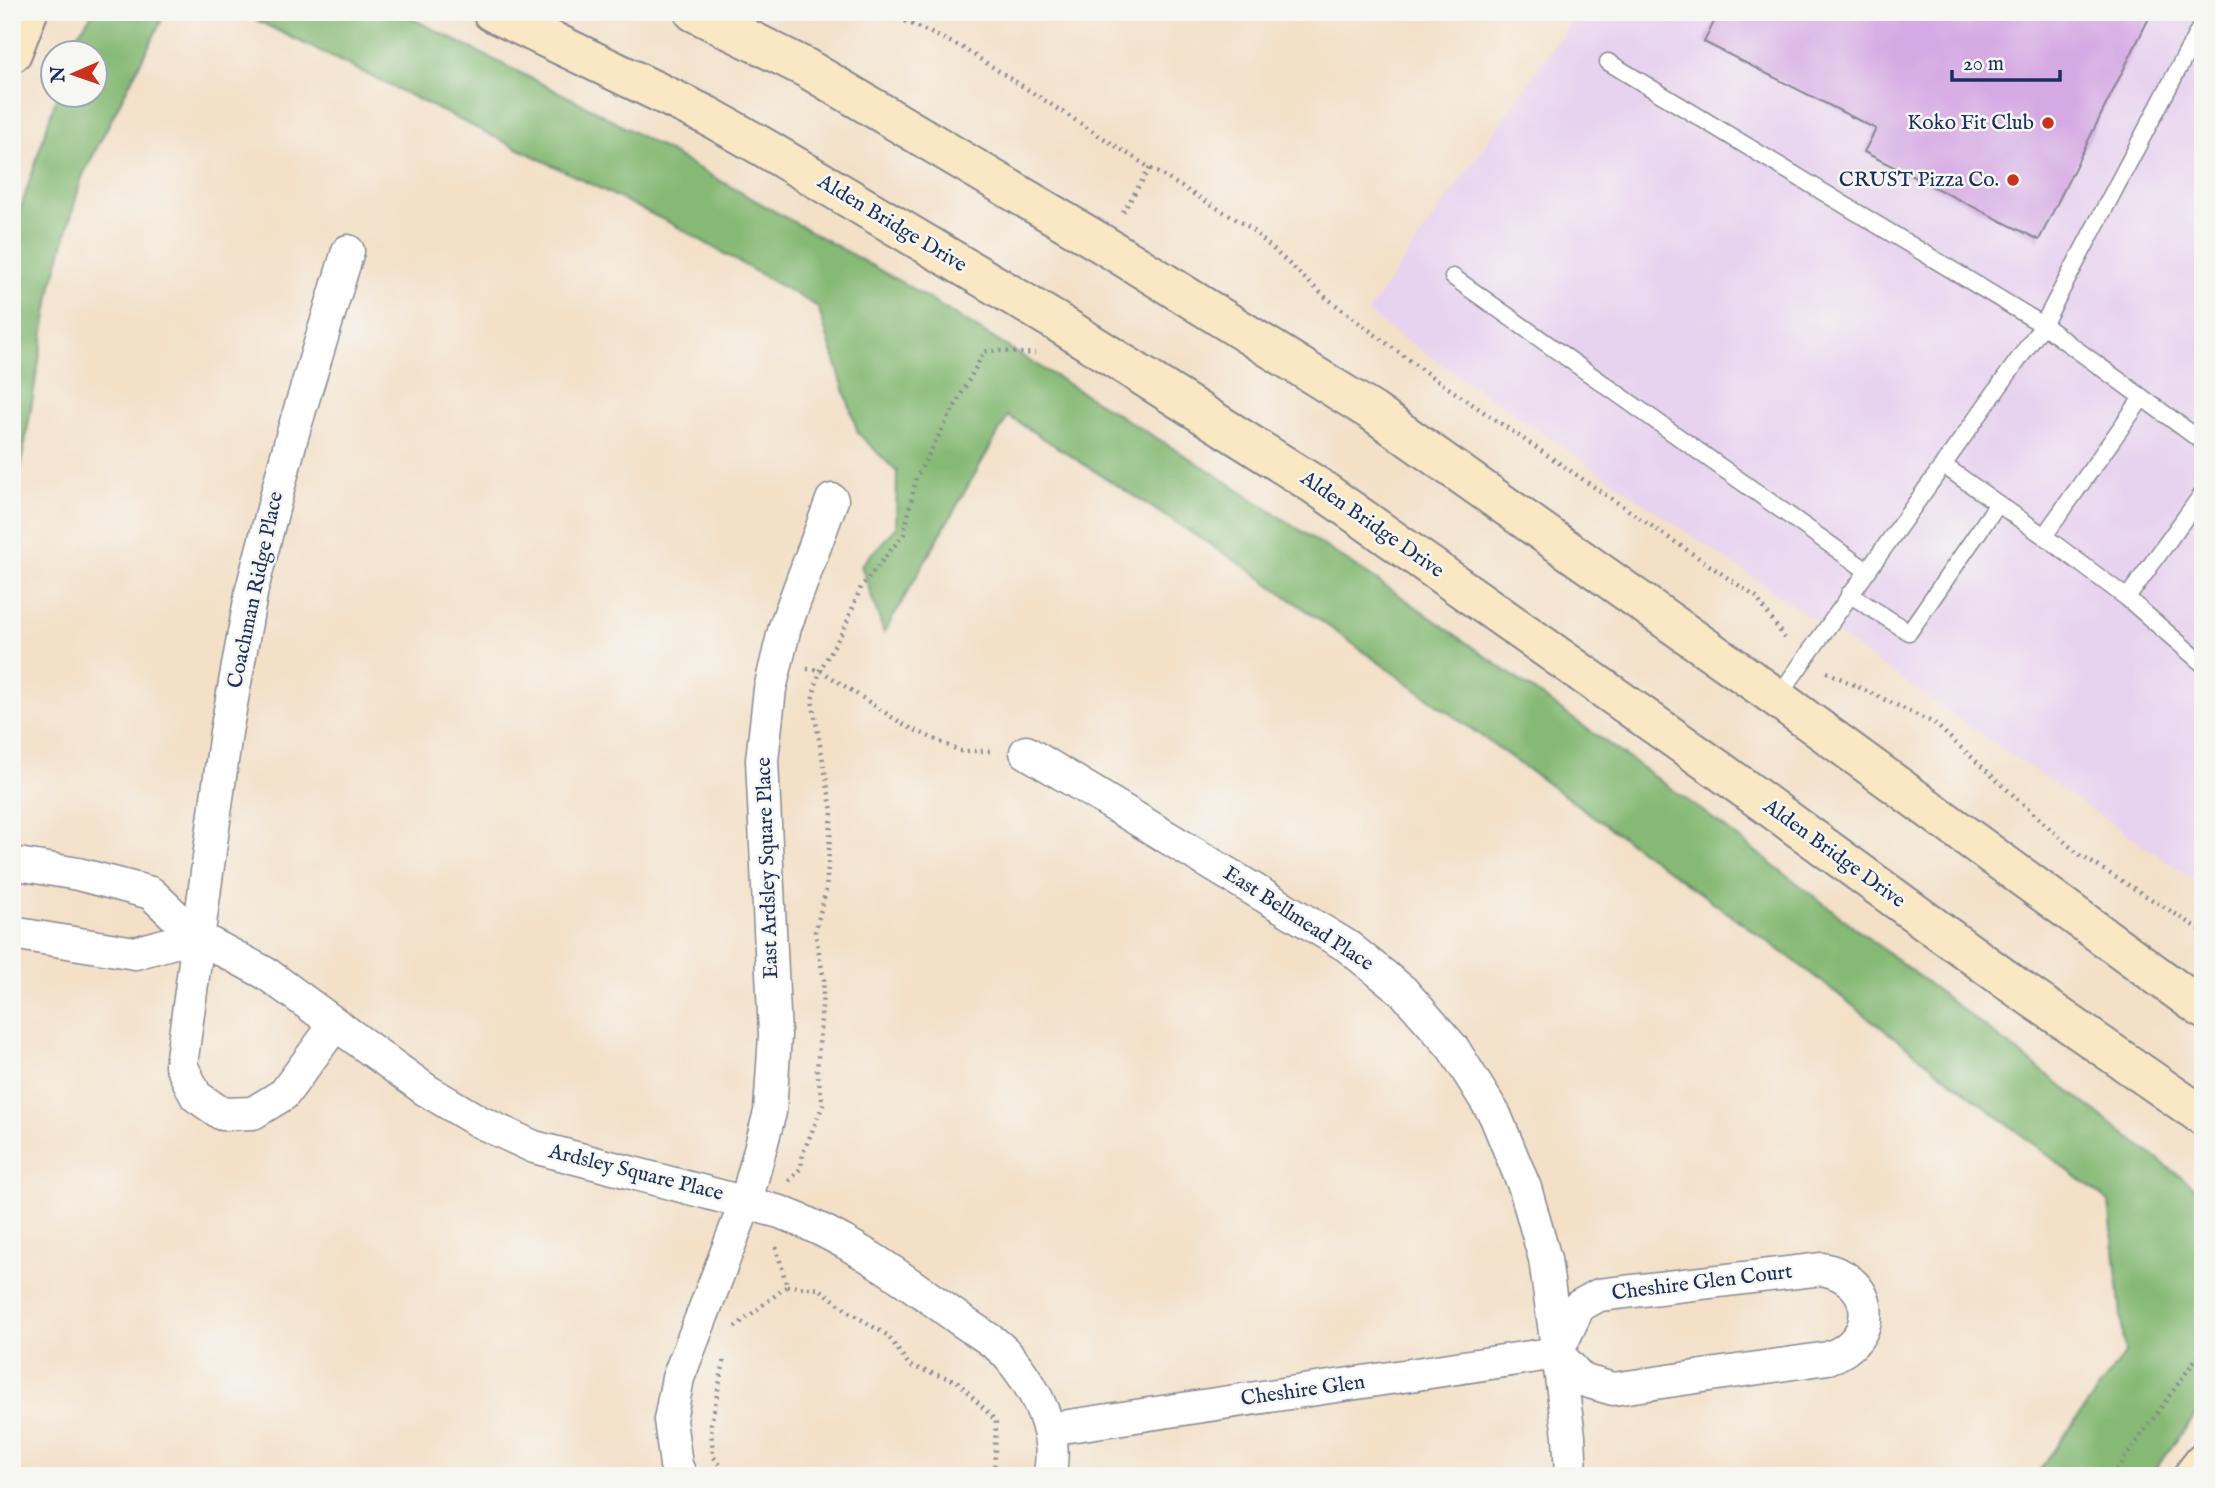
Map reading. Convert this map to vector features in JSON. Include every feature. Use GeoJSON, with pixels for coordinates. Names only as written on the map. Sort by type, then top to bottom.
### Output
{"type":"FeatureCollection","features":[{"type":"Feature","properties":{"kind":"street"},"geometry":{"type":"LineString","coordinates":[[12,53],[28,12]]}},
{"type":"Feature","properties":{"kind":"street","name":"Alden Bridge Drive"},"geometry":{"type":"LineString","coordinates":[[492,12],[708,116],[1057,322],[1340,502],[1720,770],[2015,986],[2203,1116]]}},
{"type":"Feature","properties":{"kind":"street"},"geometry":{"type":"LineString","coordinates":[[694,12],[806,68],[1104,245],[1373,412],[1777,698],[2203,1009]]}},
{"type":"Feature","properties":{"kind":"street","name":"Coachman Ridge Place"},"geometry":{"type":"LineString","coordinates":[[334,1026],[284,1094],[253,1113],[222,1114],[196,1096],[181,1065],[196,936],[226,732],[252,589],[292,436],[348,251]]}},
{"type":"Feature","properties":{"kind":"street","name":"East Ardsley Square Place"},"geometry":{"type":"LineString","coordinates":[[681,1476],[676,1465],[670,1420],[678,1378],[746,1202],[770,1112],[775,1035],[762,760],[776,665],[785,627],[832,500]]}},
{"type":"Feature","properties":{"kind":"street","name":"East Bellmead Place"},"geometry":{"type":"LineString","coordinates":[[1026,752],[1347,946],[1403,991],[1452,1048],[1495,1115],[1525,1188],[1545,1259],[1571,1476]]}},
{"type":"Feature","properties":{"kind":"street","name":"Ardsley Square Place"},"geometry":{"type":"LineString","coordinates":[[12,863],[78,874],[151,893],[196,936],[267,974],[334,1026],[426,1090],[478,1121],[534,1147],[746,1202],[817,1226],[877,1259],[1008,1355],[1034,1391],[1049,1429]]}},
{"type":"Feature","properties":{"kind":"street"},"geometry":{"type":"LineString","coordinates":[[12,933],[135,953],[196,936]]}},
{"type":"Feature","properties":{"kind":"street","name":"Cheshire Glen Court"},"geometry":{"type":"LineString","coordinates":[[1822,1269],[1850,1279],[1865,1304],[1866,1318],[1854,1345],[1828,1358],[1613,1389],[1582,1380],[1557,1353],[1579,1306],[1600,1295],[1822,1269]]}},
{"type":"Feature","properties":{"kind":"street","name":"Cheshire Glen"},"geometry":{"type":"LineString","coordinates":[[1049,1429],[1557,1353]]}},
{"type":"Feature","properties":{"kind":"street"},"geometry":{"type":"LineString","coordinates":[[1049,1429],[1049,1476]]}},
{"type":"Feature","properties":{"kind":"street"},"geometry":{"type":"LineString","coordinates":[[2193,1476],[2203,1463]]}},
{"type":"Feature","properties":{"kind":"lane"},"geometry":{"type":"LineString","coordinates":[[1777,698],[1805,655],[2043,325],[2203,22]]}},
{"type":"Feature","properties":{"kind":"lane"},"geometry":{"type":"LineString","coordinates":[[1608,62],[2043,325],[2203,442]]}},
{"type":"Feature","properties":{"kind":"lane"},"geometry":{"type":"LineString","coordinates":[[1453,277],[1866,570]]}},
{"type":"Feature","properties":{"kind":"lane"},"geometry":{"type":"LineString","coordinates":[[2044,536],[2142,398]]}},
{"type":"Feature","properties":{"kind":"lane"},"geometry":{"type":"LineString","coordinates":[[1942,465],[2127,598],[2203,664]]}},
{"type":"Feature","properties":{"kind":"lane"},"geometry":{"type":"LineString","coordinates":[[2127,598],[2203,493]]}},
{"type":"Feature","properties":{"kind":"lane"},"geometry":{"type":"LineString","coordinates":[[1849,594],[1909,632],[1997,505]]}},
{"type":"Feature","properties":{"kind":"path"},"geometry":{"type":"LineString","coordinates":[[886,12],[963,48],[1087,125],[1150,168],[1249,227],[1324,296],[1422,370],[1756,597],[1787,642],[1832,675],[1934,723],[2078,855],[2203,932]]}},
{"type":"Feature","properties":{"kind":"path"},"geometry":{"type":"LineString","coordinates":[[1104,245],[1150,168]]}},
{"type":"Feature","properties":{"kind":"path"},"geometry":{"type":"LineString","coordinates":[[787,1286],[775,1244],[780,1212],[786,1184],[801,1168],[803,1153],[823,1105],[817,1070],[824,979],[815,932],[826,890],[832,811],[811,700],[820,670],[844,629],[861,587],[904,534],[916,478],[984,352],[998,349],[1022,354],[1036,353],[1057,322]]}},
{"type":"Feature","properties":{"kind":"path"},"geometry":{"type":"LineString","coordinates":[[776,665],[820,670],[904,725],[960,751],[1026,752]]}},
{"type":"Feature","properties":{"kind":"path"},"geometry":{"type":"LineString","coordinates":[[730,1331],[787,1286],[820,1289],[849,1312],[887,1335],[910,1366],[957,1381],[996,1420],[994,1476]]}},
{"type":"Feature","properties":{"kind":"path"},"geometry":{"type":"LineString","coordinates":[[2112,1476],[2203,1349]]}},
{"type":"Feature","properties":{"kind":"path"},"geometry":{"type":"LineString","coordinates":[[725,1357],[711,1424],[713,1456],[729,1476]]}},
{"type":"Feature","properties":{"kind":"shaded area"},"geometry":{"type":"Polygon","coordinates":[[[1578,12],[2203,12],[2203,886],[1367,313],[1578,12]]]}},
{"type":"Feature","properties":{"kind":"green space"},"geometry":{"type":"Polygon","coordinates":[[[94,12],[166,12],[82,177],[52,285],[12,519],[12,236],[53,108],[108,108],[108,38],[75,38],[94,12]]]}},
{"type":"Feature","properties":{"kind":"green space"},"geometry":{"type":"Polygon","coordinates":[[[240,12],[399,12],[592,109],[901,282],[1204,467],[1405,599],[1704,812],[2203,1194],[2203,1405],[2150,1476],[2035,1476],[2125,1353],[2109,1202],[1788,956],[1247,568],[1008,416],[884,633],[861,565],[896,528],[897,472],[858,433],[818,307],[672,224],[240,12]]]}},
{"type":"Feature","properties":{"kind":"building"},"geometry":{"type":"Polygon","coordinates":[[[1719,12],[2152,12],[2039,240],[1864,152],[1876,129],[1704,42],[1719,12]]]}},
{"type":"Feature","properties":{"kind":"place","name":"Koko Fit Club"},"geometry":{"type":"Point","coordinates":[2048,123]}},
{"type":"Feature","properties":{"kind":"place","name":"CRUST Pizza Co."},"geometry":{"type":"Point","coordinates":[2013,180]}}]}
